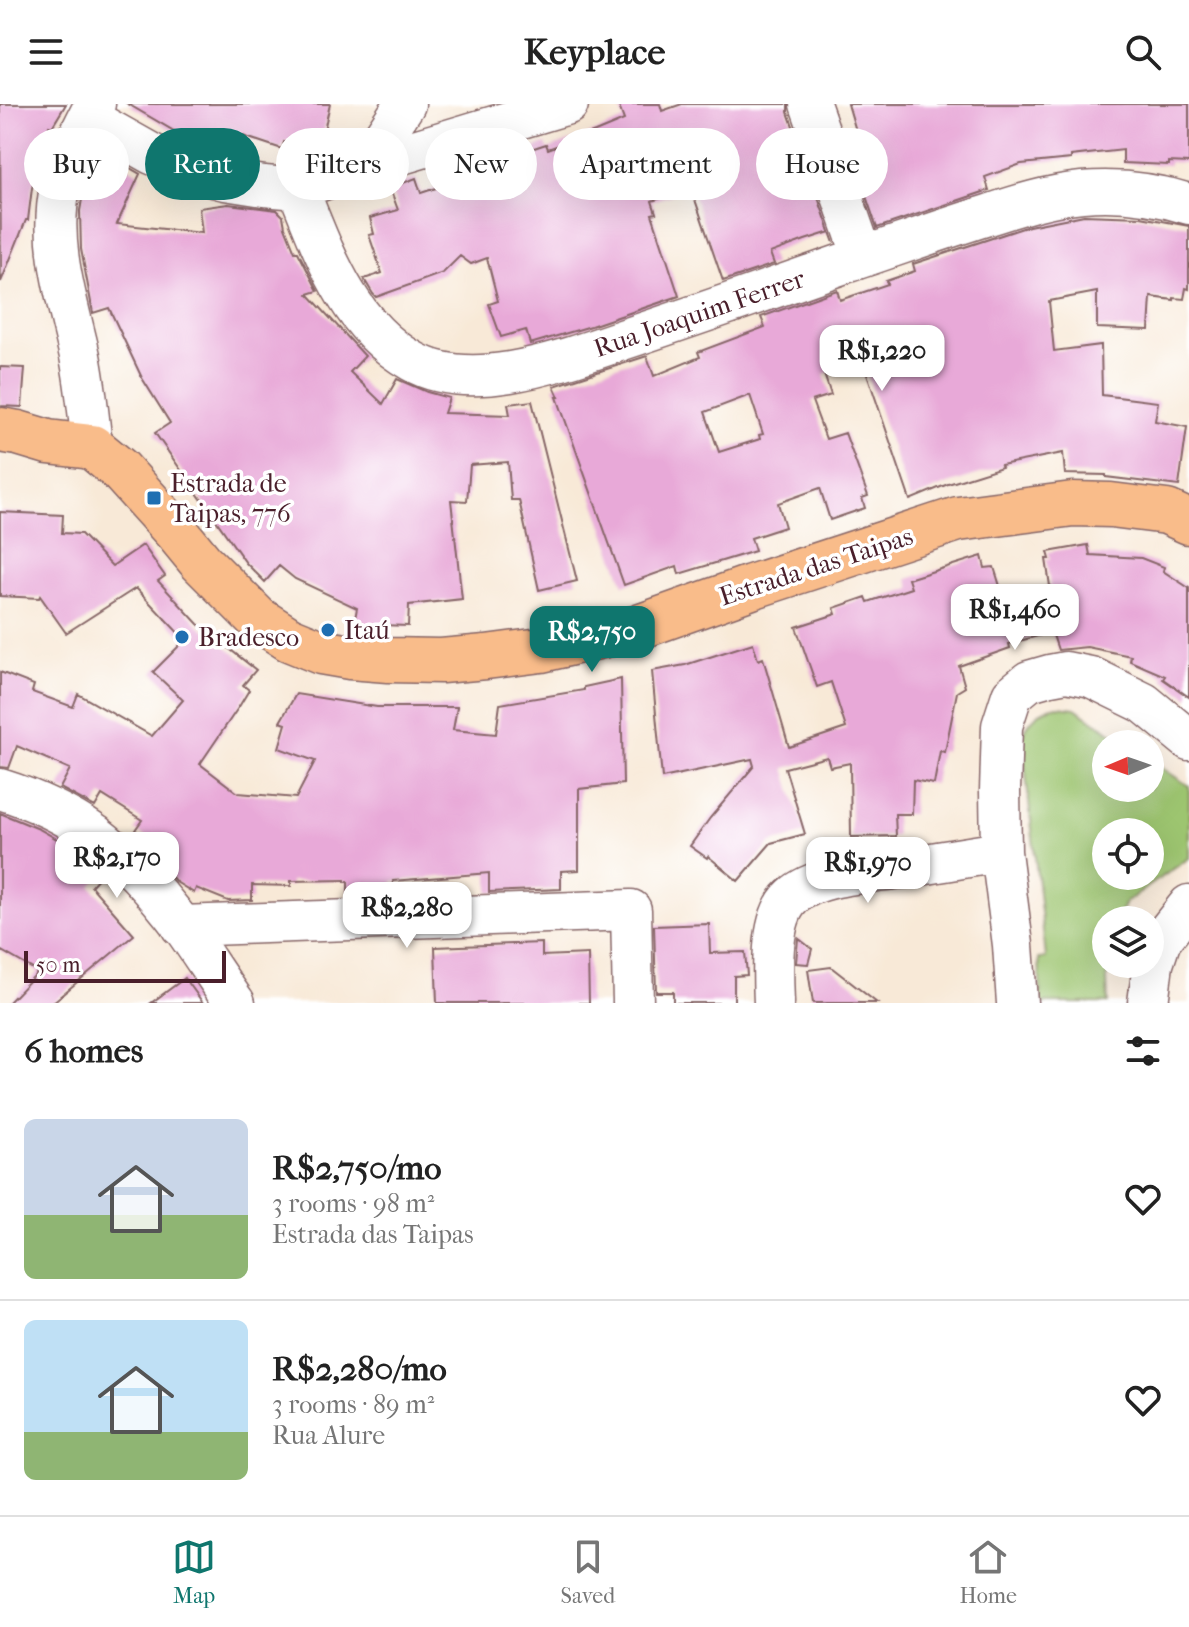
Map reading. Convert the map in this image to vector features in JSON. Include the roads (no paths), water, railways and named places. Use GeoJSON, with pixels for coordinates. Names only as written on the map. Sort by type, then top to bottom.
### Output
{"type":"FeatureCollection","features":[{"type":"Feature","properties":{"kind":"main road"},"geometry":{"type":"LineString","coordinates":[[13,432],[92,447]]}},
{"type":"Feature","properties":{"kind":"main road","name":"Estrada das Taipas"},"geometry":{"type":"LineString","coordinates":[[92,447],[120,470],[201,562],[258,619],[289,639],[321,652],[388,660],[441,661],[541,650],[636,628],[958,519],[1073,504],[1098,504],[1167,512],[1189,522]]}},
{"type":"Feature","properties":{"kind":"street"},"geometry":{"type":"LineString","coordinates":[[389,128],[405,104]]}},
{"type":"Feature","properties":{"kind":"street"},"geometry":{"type":"LineString","coordinates":[[409,152],[568,104]]}},
{"type":"Feature","properties":{"kind":"street"},"geometry":{"type":"LineString","coordinates":[[810,104],[863,257]]}},
{"type":"Feature","properties":{"kind":"street"},"geometry":{"type":"LineString","coordinates":[[92,447],[86,388],[64,288],[57,229],[59,190],[70,154],[92,111],[152,154],[197,173],[276,187]]}},
{"type":"Feature","properties":{"kind":"street","name":"Rua Joaquim Ferrer"},"geometry":{"type":"LineString","coordinates":[[303,200],[336,277],[370,328],[392,349],[414,363],[440,372],[466,375],[526,369],[556,361],[1022,204],[1080,192],[1127,191],[1169,197],[1189,204]]}},
{"type":"Feature","properties":{"kind":"street"},"geometry":{"type":"LineString","coordinates":[[1017,1003],[1011,920],[1001,852],[1000,791],[1002,726],[1012,695],[1029,681],[1050,675],[1066,672],[1091,677],[1144,703],[1189,740]]}},
{"type":"Feature","properties":{"kind":"street"},"geometry":{"type":"LineString","coordinates":[[0,789],[52,811],[93,834],[117,854],[146,883],[181,926],[235,1003]]}},
{"type":"Feature","properties":{"kind":"street"},"geometry":{"type":"LineString","coordinates":[[774,1003],[776,924],[790,898],[808,886],[836,878],[1001,852]]}},
{"type":"Feature","properties":{"kind":"street"},"geometry":{"type":"LineString","coordinates":[[1148,1003],[1153,964],[1161,940],[1189,905]]}},
{"type":"Feature","properties":{"kind":"street"},"geometry":{"type":"LineString","coordinates":[[181,926],[631,910],[633,1003]]}},
{"type":"Feature","properties":{"kind":"place","name":"Estrada de Taipas, 776"},"geometry":{"type":"Point","coordinates":[154,498]}},
{"type":"Feature","properties":{"kind":"place","name":"Itaú"},"geometry":{"type":"Point","coordinates":[328,630]}},
{"type":"Feature","properties":{"kind":"place","name":"Bradesco"},"geometry":{"type":"Point","coordinates":[182,637]}}]}
